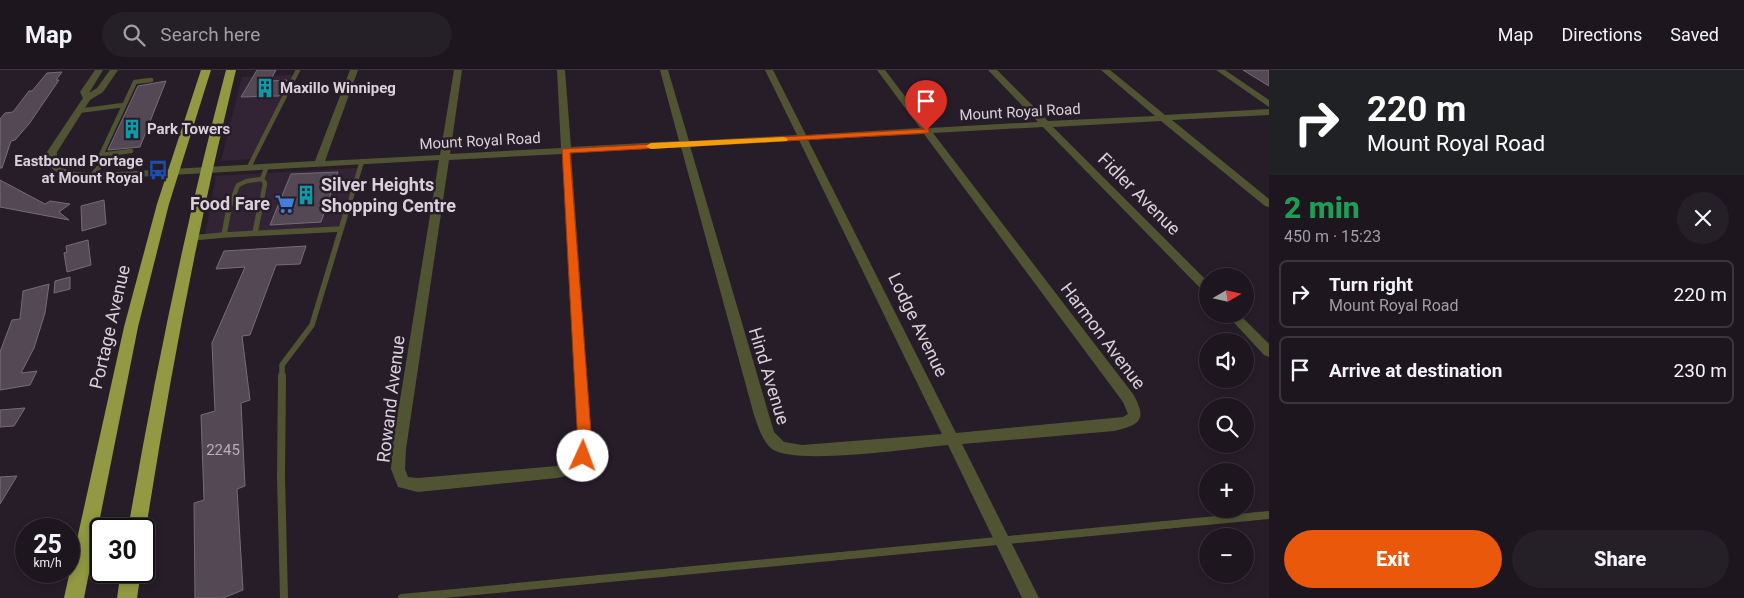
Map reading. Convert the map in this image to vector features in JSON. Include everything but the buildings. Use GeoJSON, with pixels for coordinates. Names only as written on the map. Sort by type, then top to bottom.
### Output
{"type":"FeatureCollection","features":[{"type":"Feature","properties":{"kind":"highway","name":"Portage Avenue"},"geometry":{"type":"LineString","coordinates":[[74,598],[129,336],[172,172],[206,70]]}},
{"type":"Feature","properties":{"kind":"highway"},"geometry":{"type":"LineString","coordinates":[[140,518],[159,393],[205,170],[231,70]]}},
{"type":"Feature","properties":{"kind":"highway"},"geometry":{"type":"LineString","coordinates":[[126,598],[129,583]]}},
{"type":"Feature","properties":{"kind":"street"},"geometry":{"type":"LineString","coordinates":[[88,98],[84,92],[99,70]]}},
{"type":"Feature","properties":{"kind":"street"},"geometry":{"type":"LineString","coordinates":[[78,111],[88,98],[100,90],[114,70]]}},
{"type":"Feature","properties":{"kind":"street"},"geometry":{"type":"LineString","coordinates":[[319,164],[354,70]]}},
{"type":"Feature","properties":{"kind":"street"},"geometry":{"type":"LineString","coordinates":[[444,157],[458,70]]}},
{"type":"Feature","properties":{"kind":"street"},"geometry":{"type":"LineString","coordinates":[[561,70],[565,150]]}},
{"type":"Feature","properties":{"kind":"street","name":"Hind Avenue"},"geometry":{"type":"LineString","coordinates":[[664,70],[767,435],[778,446],[791,451],[814,452],[952,439]]}},
{"type":"Feature","properties":{"kind":"street","name":"Lodge Avenue"},"geometry":{"type":"LineString","coordinates":[[769,70],[1031,598]]}},
{"type":"Feature","properties":{"kind":"street"},"geometry":{"type":"LineString","coordinates":[[881,70],[926,131]]}},
{"type":"Feature","properties":{"kind":"street","name":"Fidler Avenue"},"geometry":{"type":"LineString","coordinates":[[992,70],[1199,280]]}},
{"type":"Feature","properties":{"kind":"street"},"geometry":{"type":"LineString","coordinates":[[1105,70],[1269,204]]}},
{"type":"Feature","properties":{"kind":"street"},"geometry":{"type":"LineString","coordinates":[[1220,70],[1269,104]]}},
{"type":"Feature","properties":{"kind":"street","name":"Mount Royal Road"},"geometry":{"type":"LineString","coordinates":[[78,111],[56,144],[51,160],[60,171],[91,176],[1269,112]]}},
{"type":"Feature","properties":{"kind":"street","name":"Harmon Avenue"},"geometry":{"type":"LineString","coordinates":[[926,131],[1134,408],[1135,416],[1127,422],[1114,425],[952,439]]}},
{"type":"Feature","properties":{"kind":"street","name":"Rowand Avenue"},"geometry":{"type":"LineString","coordinates":[[444,157],[399,449],[398,469],[402,482],[418,485],[569,470],[579,463],[583,456],[585,446],[565,150]]}},
{"type":"Feature","properties":{"kind":"street"},"geometry":{"type":"LineString","coordinates":[[1241,323],[1269,352]]}},
{"type":"Feature","properties":{"kind":"lane"},"geometry":{"type":"LineString","coordinates":[[249,167],[298,70]]}},
{"type":"Feature","properties":{"kind":"lane"},"geometry":{"type":"LineString","coordinates":[[131,151],[101,155],[135,82],[151,80]]}},
{"type":"Feature","properties":{"kind":"lane"},"geometry":{"type":"LineString","coordinates":[[78,111],[124,106]]}},
{"type":"Feature","properties":{"kind":"lane"},"geometry":{"type":"LineString","coordinates":[[91,176],[111,154]]}},
{"type":"Feature","properties":{"kind":"lane"},"geometry":{"type":"LineString","coordinates":[[284,598],[281,477],[282,365],[312,325],[362,161]]}},
{"type":"Feature","properties":{"kind":"lane"},"geometry":{"type":"LineString","coordinates":[[262,179],[267,166]]}},
{"type":"Feature","properties":{"kind":"lane"},"geometry":{"type":"LineString","coordinates":[[255,234],[265,183],[262,179]]}},
{"type":"Feature","properties":{"kind":"lane"},"geometry":{"type":"LineString","coordinates":[[224,235],[233,193],[238,185],[245,181],[262,179]]}},
{"type":"Feature","properties":{"kind":"lane"},"geometry":{"type":"LineString","coordinates":[[191,238],[341,229]]}},
{"type":"Feature","properties":{"kind":"lane"},"geometry":{"type":"LineString","coordinates":[[402,598],[1269,515]]}},
{"type":"Feature","properties":{"kind":"shaded area"},"geometry":{"type":"Polygon","coordinates":[[[294,75],[251,159],[221,161],[242,77],[294,75]]]}},
{"type":"Feature","properties":{"kind":"shaded area"},"geometry":{"type":"Polygon","coordinates":[[[359,168],[341,229],[205,236],[216,176],[359,168]]]}},
{"type":"Feature","properties":{"kind":"slow traffic"},"geometry":{"type":"LineString","coordinates":[[651,146],[784,139]]}},
{"type":"Feature","properties":{"kind":"place","name":"Maxillo Winnipeg"},"geometry":{"type":"Point","coordinates":[265,88]}},
{"type":"Feature","properties":{"kind":"place","name":"Park Towers"},"geometry":{"type":"Point","coordinates":[132,129]}},
{"type":"Feature","properties":{"kind":"place","name":"Eastbound Portage at Mount Royal"},"geometry":{"type":"Point","coordinates":[158,170]}},
{"type":"Feature","properties":{"kind":"place","name":"Silver Heights Shopping Centre"},"geometry":{"type":"Point","coordinates":[306,195]}},
{"type":"Feature","properties":{"kind":"place","name":"Food Fare"},"geometry":{"type":"Point","coordinates":[285,204]}},
{"type":"Feature","properties":{"kind":"route"},"geometry":{"type":"LineString","coordinates":[[583,456],[585,446],[565,150],[926,131]]}}]}
